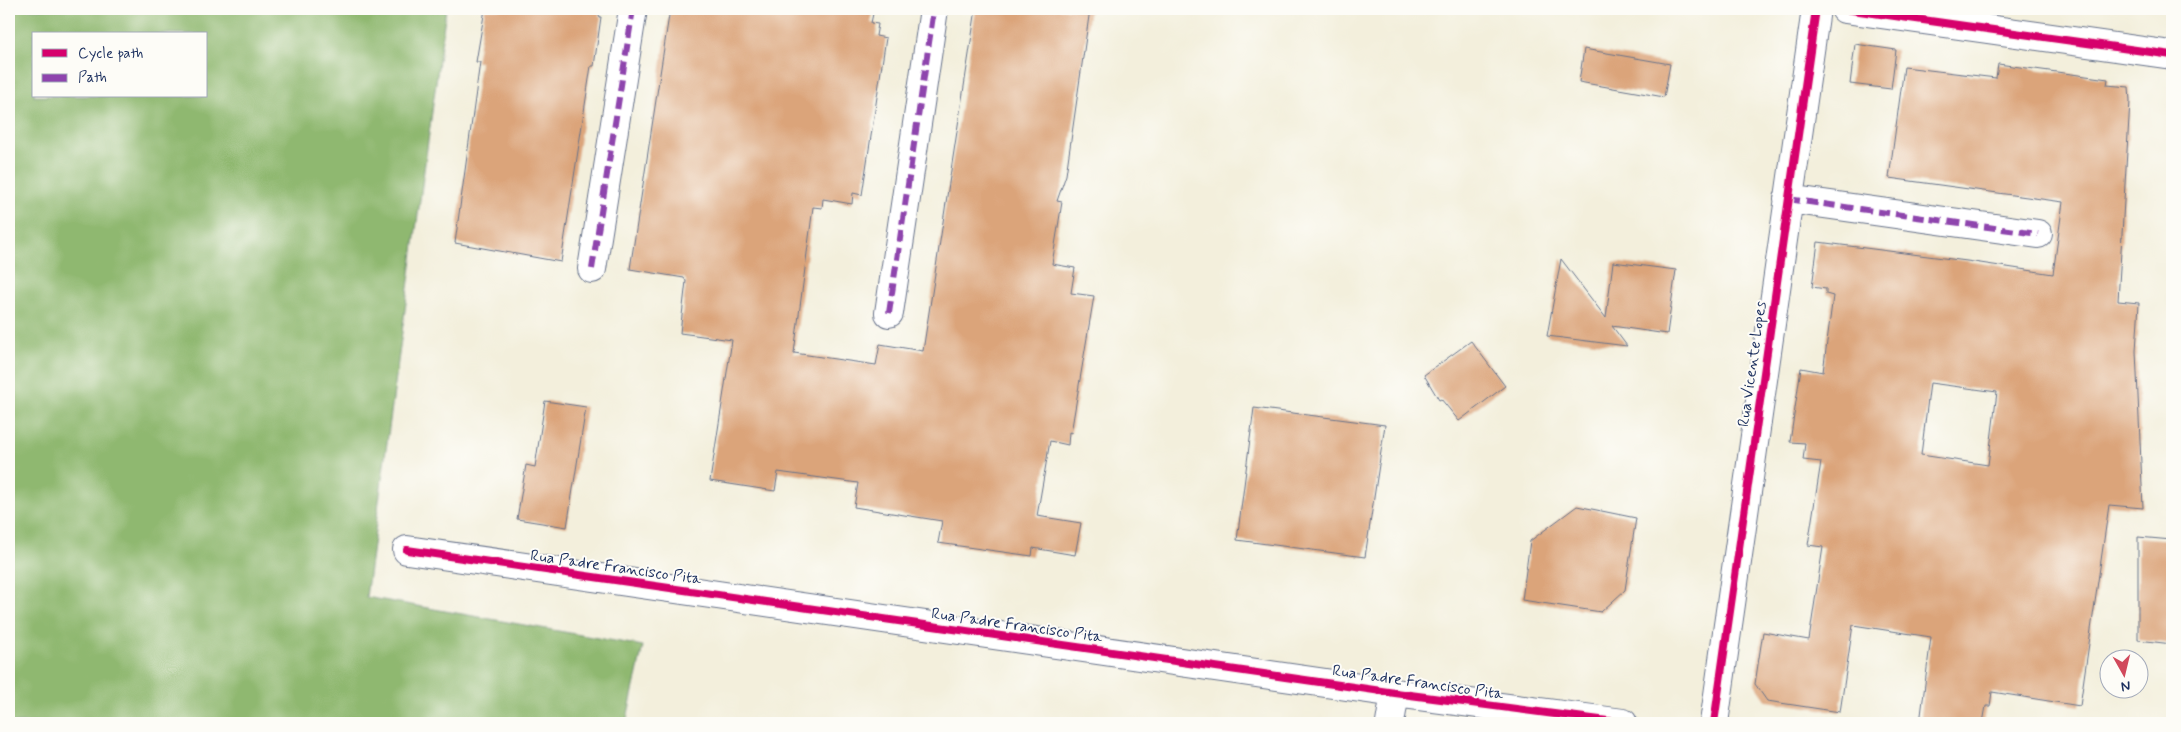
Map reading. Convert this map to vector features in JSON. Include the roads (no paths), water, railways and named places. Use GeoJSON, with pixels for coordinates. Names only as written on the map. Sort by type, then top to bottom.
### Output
{"type":"FeatureCollection","features":[{"type":"Feature","properties":{"kind":"street"},"geometry":{"type":"LineString","coordinates":[[592,268],[633,9]]}},
{"type":"Feature","properties":{"kind":"street"},"geometry":{"type":"LineString","coordinates":[[889,313],[934,9]]}},
{"type":"Feature","properties":{"kind":"street","name":"Rua Vicente Lopes"},"geometry":{"type":"LineString","coordinates":[[1714,723],[1816,9]]}},
{"type":"Feature","properties":{"kind":"street"},"geometry":{"type":"LineString","coordinates":[[1845,9],[2172,55]]}},
{"type":"Feature","properties":{"kind":"street"},"geometry":{"type":"LineString","coordinates":[[1788,199],[2038,234]]}},
{"type":"Feature","properties":{"kind":"street","name":"Rua Padre Francisco Pita"},"geometry":{"type":"LineString","coordinates":[[407,550],[1395,693],[1623,723]]}},
{"type":"Feature","properties":{"kind":"street"},"geometry":{"type":"LineString","coordinates":[[1390,723],[1395,693]]}}]}
